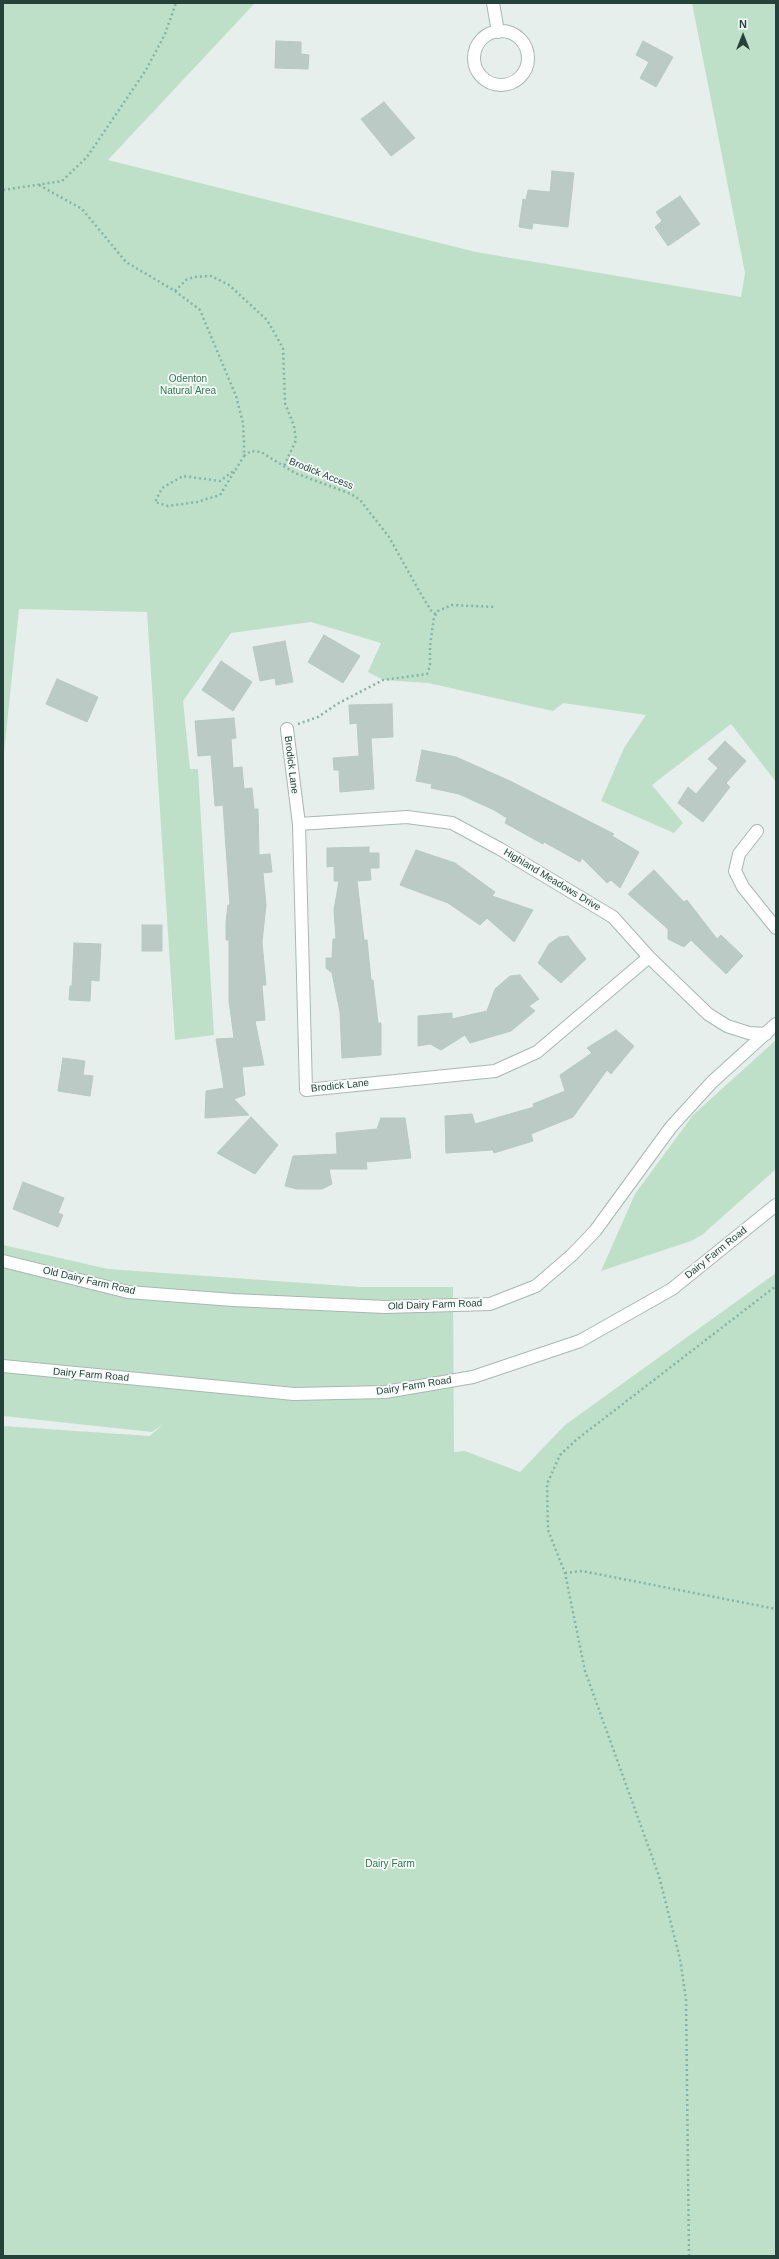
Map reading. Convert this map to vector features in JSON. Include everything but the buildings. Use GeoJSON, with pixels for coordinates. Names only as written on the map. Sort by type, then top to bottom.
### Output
{"type":"FeatureCollection","features":[{"type":"Feature","properties":{"kind":"street"},"geometry":{"type":"LineString","coordinates":[[493,3],[498,32]]}},
{"type":"Feature","properties":{"kind":"street"},"geometry":{"type":"LineString","coordinates":[[498,32],[508,33],[517,37],[524,45],[527,54],[527,61],[523,73],[512,83],[504,85],[487,81],[480,76],[474,63],[476,48],[479,42],[491,34],[498,32]]}},
{"type":"Feature","properties":{"kind":"street","name":"Brodick Lane"},"geometry":{"type":"LineString","coordinates":[[286,729],[298,824],[306,1090],[495,1071],[537,1052],[649,957]]}},
{"type":"Feature","properties":{"kind":"street","name":"Highland Meadows Drive"},"geometry":{"type":"LineString","coordinates":[[298,824],[407,817],[452,824],[500,849],[613,917],[649,957],[708,1014],[727,1026],[749,1033],[766,1034]]}},
{"type":"Feature","properties":{"kind":"street"},"geometry":{"type":"LineString","coordinates":[[757,831],[739,854],[735,871],[743,887],[776,928]]}},
{"type":"Feature","properties":{"kind":"street","name":"Old Dairy Farm Road"},"geometry":{"type":"LineString","coordinates":[[3,1261],[128,1292],[233,1300],[385,1307],[490,1304],[536,1286],[572,1256],[595,1231],[671,1127],[712,1082],[776,1024]]}},
{"type":"Feature","properties":{"kind":"street","name":"Dairy Farm Road"},"geometry":{"type":"LineString","coordinates":[[3,1366],[294,1394],[385,1392],[473,1377],[580,1341],[672,1288],[776,1205]]}},
{"type":"Feature","properties":{"kind":"path"},"geometry":{"type":"LineString","coordinates":[[3,190],[62,181],[87,157],[146,70],[165,34],[176,3]]}},
{"type":"Feature","properties":{"kind":"path"},"geometry":{"type":"LineString","coordinates":[[39,185],[82,209],[126,262],[175,291],[200,310],[226,369],[243,423],[244,456],[236,469],[220,495],[197,502],[168,506],[155,502],[162,488],[183,476],[220,481],[236,469]]}},
{"type":"Feature","properties":{"kind":"path"},"geometry":{"type":"LineString","coordinates":[[175,291],[186,280],[194,277],[211,276],[229,285],[267,320],[283,348],[285,403],[294,426],[296,440],[283,468]]}},
{"type":"Feature","properties":{"kind":"path","name":"Brodick Access"},"geometry":{"type":"LineString","coordinates":[[244,456],[252,451],[260,452],[283,468],[351,494],[360,500],[389,537],[432,612],[436,614]]}},
{"type":"Feature","properties":{"kind":"path"},"geometry":{"type":"LineString","coordinates":[[286,729],[318,716],[337,704],[383,680],[427,674],[430,666],[430,646],[434,618],[436,614],[452,605],[496,608]]}},
{"type":"Feature","properties":{"kind":"path"},"geometry":{"type":"LineString","coordinates":[[689,2256],[686,1999],[680,1959],[659,1876],[585,1671],[565,1573],[548,1530],[547,1484],[560,1455],[576,1440],[776,1286]]}},
{"type":"Feature","properties":{"kind":"path"},"geometry":{"type":"LineString","coordinates":[[565,1573],[582,1571],[776,1610]]}},
{"type":"Feature","properties":{"kind":"green space","name":"Odenton Natural Area"},"geometry":{"type":"Polygon","coordinates":[[[3,3],[255,3],[108,160],[476,252],[741,297],[745,273],[692,3],[776,3],[776,782],[731,724],[652,785],[683,823],[674,833],[601,801],[624,748],[646,715],[563,703],[553,711],[428,683],[383,680],[368,672],[381,643],[311,622],[231,633],[183,701],[190,769],[198,769],[214,1035],[175,1040],[147,612],[19,609],[3,762],[3,3]]]}},
{"type":"Feature","properties":{"kind":"green space"},"geometry":{"type":"Polygon","coordinates":[[[776,1040],[776,1169],[702,1235],[691,1241],[601,1271],[635,1194],[693,1115],[776,1040]]]}},
{"type":"Feature","properties":{"kind":"green space","name":"Dairy Farm"},"geometry":{"type":"Polygon","coordinates":[[[3,1245],[108,1269],[360,1287],[453,1287],[454,1452],[465,1451],[520,1472],[565,1425],[776,1273],[776,2256],[3,2256],[3,1426],[150,1436],[163,1424],[152,1432],[3,1416],[3,1245]]]}}]}
